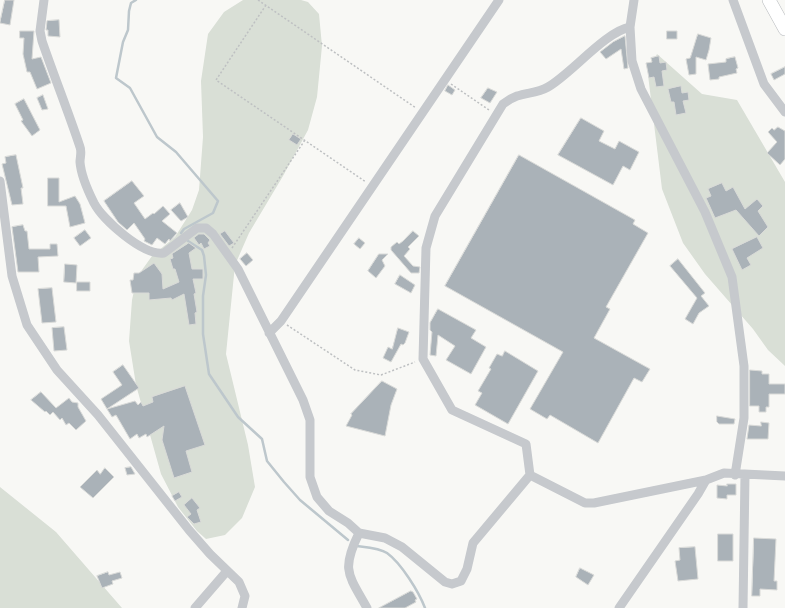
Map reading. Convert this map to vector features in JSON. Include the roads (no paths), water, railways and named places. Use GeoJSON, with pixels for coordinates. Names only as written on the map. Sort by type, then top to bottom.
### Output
{"type":"FeatureCollection","features":[{"type":"Feature","properties":{"kind":"highway"},"geometry":{"type":"LineString","coordinates":[[769,0],[785,30]]}},
{"type":"Feature","properties":{"kind":"street"},"geometry":{"type":"LineString","coordinates":[[44,0],[40,31],[42,41],[81,150],[82,173],[94,203],[104,218],[122,234],[147,249],[160,253],[197,228],[206,228],[213,234],[238,269],[303,400],[310,420],[310,477],[317,497],[329,511],[348,523],[359,533],[385,538],[402,547],[444,582],[452,584],[461,581],[467,569],[473,543],[530,475],[526,444],[452,410],[423,359],[426,248],[435,216],[503,104],[512,96],[547,87],[607,40],[630,27]]}},
{"type":"Feature","properties":{"kind":"street"},"geometry":{"type":"LineString","coordinates":[[270,333],[281,321],[499,0]]}},
{"type":"Feature","properties":{"kind":"street"},"geometry":{"type":"LineString","coordinates":[[634,0],[630,27],[632,61],[641,89],[705,212],[732,277],[744,366],[744,418],[740,475],[743,608]]}},
{"type":"Feature","properties":{"kind":"street"},"geometry":{"type":"LineString","coordinates":[[733,0],[764,84],[785,112]]}},
{"type":"Feature","properties":{"kind":"street"},"geometry":{"type":"LineString","coordinates":[[0,180],[12,276],[28,325],[58,370],[98,415],[189,530],[239,582],[245,596],[242,608]]}},
{"type":"Feature","properties":{"kind":"street"},"geometry":{"type":"LineString","coordinates":[[530,475],[586,502],[594,503],[706,480],[724,473],[740,475],[785,476]]}},
{"type":"Feature","properties":{"kind":"street"},"geometry":{"type":"LineString","coordinates":[[619,608],[698,494],[706,480]]}},
{"type":"Feature","properties":{"kind":"street"},"geometry":{"type":"LineString","coordinates":[[359,533],[348,558],[348,567],[349,576],[367,608]]}},
{"type":"Feature","properties":{"kind":"street"},"geometry":{"type":"LineString","coordinates":[[195,608],[227,571]]}},
{"type":"Feature","properties":{"kind":"waterway"},"geometry":{"type":"LineString","coordinates":[[136,0],[131,3],[128,30],[123,42],[116,78],[130,88],[157,137],[176,152],[218,201],[213,213],[184,229],[181,233]]}},
{"type":"Feature","properties":{"kind":"waterway"},"geometry":{"type":"LineString","coordinates":[[188,241],[202,250],[204,256],[206,275],[203,296],[203,334],[209,374],[238,417],[262,439],[267,461],[284,482],[300,500],[348,540]]}},
{"type":"Feature","properties":{"kind":"waterway"},"geometry":{"type":"LineString","coordinates":[[357,546],[372,548],[387,553],[409,578],[425,608]]}}]}
